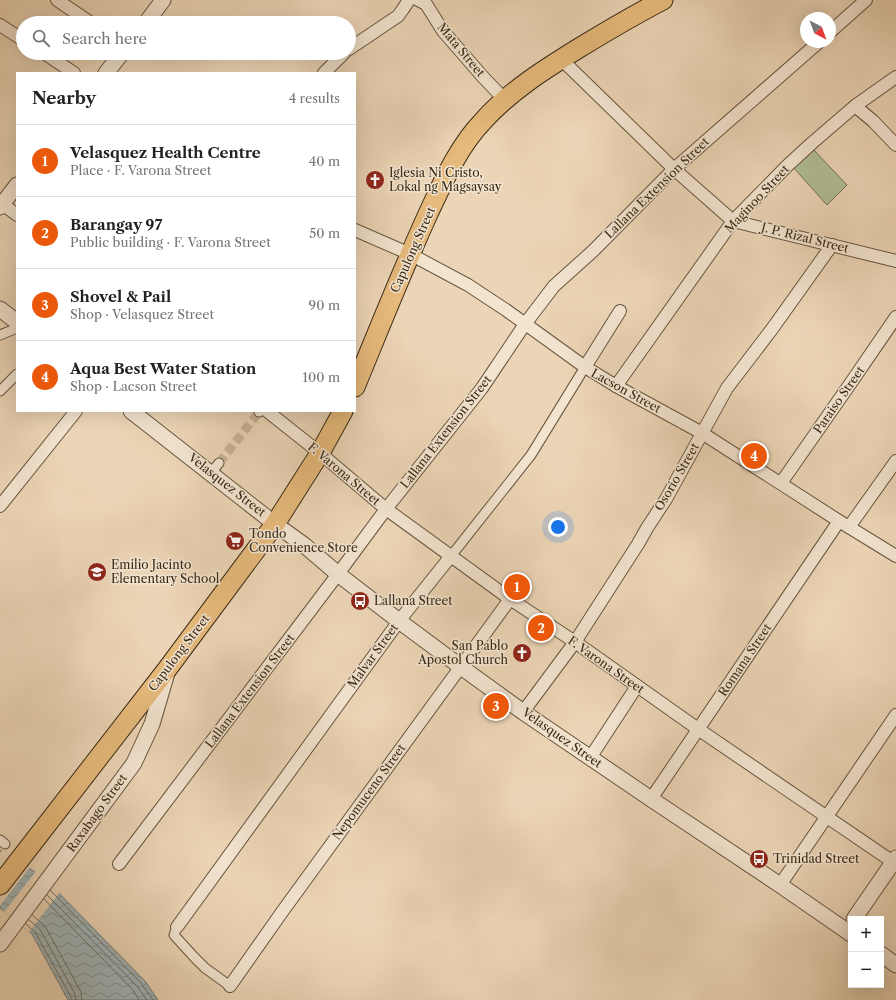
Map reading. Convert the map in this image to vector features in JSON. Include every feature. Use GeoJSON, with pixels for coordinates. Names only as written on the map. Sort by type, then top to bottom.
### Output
{"type":"FeatureCollection","features":[{"type":"Feature","properties":{"kind":"main road","name":"Capulong Street"},"geometry":{"type":"LineString","coordinates":[[356,385],[410,254],[444,180],[466,142],[482,121],[504,99],[536,75],[623,22],[663,0]]}},
{"type":"Feature","properties":{"kind":"main road","name":"Capulong Street"},"geometry":{"type":"LineString","coordinates":[[0,885],[168,668],[275,524],[320,453],[342,412]]}},
{"type":"Feature","properties":{"kind":"street"},"geometry":{"type":"LineString","coordinates":[[151,16],[163,0]]}},
{"type":"Feature","properties":{"kind":"street"},"geometry":{"type":"LineString","coordinates":[[356,44],[398,16],[409,0]]}},
{"type":"Feature","properties":{"kind":"street","name":"Mata Street"},"geometry":{"type":"LineString","coordinates":[[418,0],[426,4],[443,31],[504,99]]}},
{"type":"Feature","properties":{"kind":"street"},"geometry":{"type":"LineString","coordinates":[[836,27],[866,0]]}},
{"type":"Feature","properties":{"kind":"street"},"geometry":{"type":"LineString","coordinates":[[59,1],[81,16]]}},
{"type":"Feature","properties":{"kind":"street"},"geometry":{"type":"LineString","coordinates":[[0,24],[16,35]]}},
{"type":"Feature","properties":{"kind":"street","name":"Lallana Extension Street"},"geometry":{"type":"LineString","coordinates":[[119,864],[386,509],[482,388],[525,324],[554,286],[674,169],[811,48]]}},
{"type":"Feature","properties":{"kind":"street","name":"J. P. Rizal Street"},"geometry":{"type":"LineString","coordinates":[[561,59],[674,169],[734,221],[896,261]]}},
{"type":"Feature","properties":{"kind":"street"},"geometry":{"type":"LineString","coordinates":[[54,60],[72,72]]}},
{"type":"Feature","properties":{"kind":"street"},"geometry":{"type":"LineString","coordinates":[[108,72],[117,60]]}},
{"type":"Feature","properties":{"kind":"street"},"geometry":{"type":"LineString","coordinates":[[325,72],[337,60]]}},
{"type":"Feature","properties":{"kind":"street","name":"Maginoo Street"},"geometry":{"type":"LineString","coordinates":[[616,386],[734,221],[787,166],[812,143],[855,106],[896,77]]}},
{"type":"Feature","properties":{"kind":"street"},"geometry":{"type":"LineString","coordinates":[[855,106],[873,121],[896,145]]}},
{"type":"Feature","properties":{"kind":"street"},"geometry":{"type":"LineString","coordinates":[[16,186],[1,204],[16,214]]}},
{"type":"Feature","properties":{"kind":"street","name":"Lacson Street"},"geometry":{"type":"LineString","coordinates":[[356,230],[410,254],[468,285],[584,367],[702,433],[896,556]]}},
{"type":"Feature","properties":{"kind":"street","name":"Osorio Street"},"geometry":{"type":"LineString","coordinates":[[523,712],[575,642],[666,500],[727,388],[772,329],[832,245]]}},
{"type":"Feature","properties":{"kind":"street"},"geometry":{"type":"LineString","coordinates":[[0,309],[16,321]]}},
{"type":"Feature","properties":{"kind":"street"},"geometry":{"type":"LineString","coordinates":[[584,367],[620,311]]}},
{"type":"Feature","properties":{"kind":"street","name":"Paraiso Street"},"geometry":{"type":"LineString","coordinates":[[780,483],[896,317]]}},
{"type":"Feature","properties":{"kind":"street"},"geometry":{"type":"LineString","coordinates":[[0,335],[16,328]]}},
{"type":"Feature","properties":{"kind":"street","name":"Malvar Street"},"geometry":{"type":"LineString","coordinates":[[177,927],[399,621],[531,456],[584,367]]}},
{"type":"Feature","properties":{"kind":"street"},"geometry":{"type":"LineString","coordinates":[[0,391],[16,375]]}},
{"type":"Feature","properties":{"kind":"street"},"geometry":{"type":"LineString","coordinates":[[0,506],[75,412]]}},
{"type":"Feature","properties":{"kind":"street","name":"Velasquez Street"},"geometry":{"type":"LineString","coordinates":[[132,412],[215,468],[275,524],[304,545],[338,574],[399,621],[523,712],[651,800],[780,885],[848,925]]}},
{"type":"Feature","properties":{"kind":"street","name":"F. Varona Street"},"geometry":{"type":"LineString","coordinates":[[263,412],[320,453],[386,509],[510,599],[575,642],[698,729],[827,817],[895,861]]}},
{"type":"Feature","properties":{"kind":"street","name":"Romana Street"},"geometry":{"type":"LineString","coordinates":[[651,800],[698,729],[844,524],[896,461]]}},
{"type":"Feature","properties":{"kind":"street","name":"Nepomuceno Street"},"geometry":{"type":"LineString","coordinates":[[230,986],[282,912],[510,599]]}},
{"type":"Feature","properties":{"kind":"street","name":"Raxabago Street"},"geometry":{"type":"LineString","coordinates":[[0,944],[134,763],[152,724],[168,668]]}},
{"type":"Feature","properties":{"kind":"street"},"geometry":{"type":"LineString","coordinates":[[590,758],[637,686]]}},
{"type":"Feature","properties":{"kind":"street"},"geometry":{"type":"LineString","coordinates":[[780,885],[896,715]]}},
{"type":"Feature","properties":{"kind":"street"},"geometry":{"type":"LineString","coordinates":[[858,916],[895,861]]}},
{"type":"Feature","properties":{"kind":"street"},"geometry":{"type":"LineString","coordinates":[[177,927],[174,935],[205,968],[230,986]]}},
{"type":"Feature","properties":{"kind":"street"},"geometry":{"type":"LineString","coordinates":[[884,956],[896,965]]}},
{"type":"Feature","properties":{"kind":"green space"},"geometry":{"type":"Polygon","coordinates":[[[811,147],[847,185],[827,205],[792,166],[811,147]]]}},
{"type":"Feature","properties":{"kind":"water"},"geometry":{"type":"Polygon","coordinates":[[[0,850],[43,877],[145,981],[158,1000],[68,1000],[32,934],[0,908],[0,850]]]}},
{"type":"Feature","properties":{"kind":"pier"},"geometry":{"type":"Polygon","coordinates":[[[3,849],[30,867],[0,906],[0,853],[3,849]]]}},
{"type":"Feature","properties":{"kind":"pier"},"geometry":{"type":"Polygon","coordinates":[[[36,871],[44,876],[60,892],[29,932],[4,912],[36,871]]]}},
{"type":"Feature","properties":{"kind":"tunnel"},"geometry":{"type":"LineString","coordinates":[[219,463],[259,412]]}},
{"type":"Feature","properties":{"kind":"place","name":"Iglesia Ni Cristo, Lokal ng Magsaysay"},"geometry":{"type":"Point","coordinates":[375,180]}},
{"type":"Feature","properties":{"kind":"place","name":"Aqua Best Water Station"},"geometry":{"type":"Point","coordinates":[754,456]}},
{"type":"Feature","properties":{"kind":"place","name":"Tondo Convenience Store"},"geometry":{"type":"Point","coordinates":[235,541]}},
{"type":"Feature","properties":{"kind":"place","name":"Emilio Jacinto Elementary School"},"geometry":{"type":"Point","coordinates":[97,572]}},
{"type":"Feature","properties":{"kind":"place","name":"Velasquez Health Centre"},"geometry":{"type":"Point","coordinates":[517,587]}},
{"type":"Feature","properties":{"kind":"place","name":"Lallana Street"},"geometry":{"type":"Point","coordinates":[360,601]}},
{"type":"Feature","properties":{"kind":"place","name":"Barangay 97"},"geometry":{"type":"Point","coordinates":[541,628]}},
{"type":"Feature","properties":{"kind":"place","name":"San Pablo Apostol Church"},"geometry":{"type":"Point","coordinates":[522,653]}},
{"type":"Feature","properties":{"kind":"place","name":"Shovel & Pail"},"geometry":{"type":"Point","coordinates":[496,706]}},
{"type":"Feature","properties":{"kind":"place","name":"Trinidad Street"},"geometry":{"type":"Point","coordinates":[759,859]}}]}
